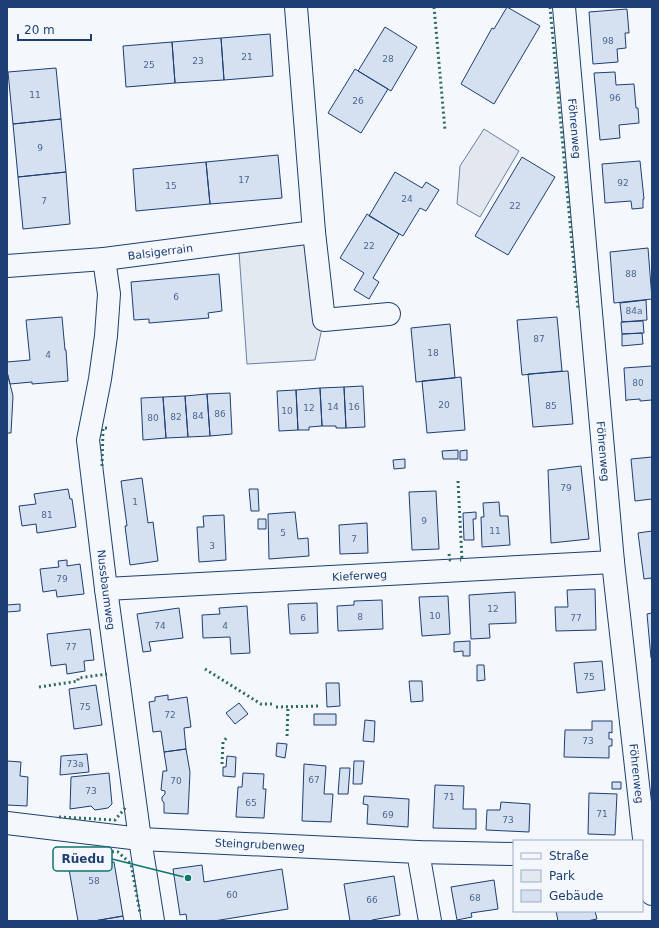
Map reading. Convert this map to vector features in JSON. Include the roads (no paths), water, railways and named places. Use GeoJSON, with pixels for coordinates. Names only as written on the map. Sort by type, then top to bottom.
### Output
{"type":"FeatureCollection","features":[{"type":"Feature","properties":{"kind":"street"},"geometry":{"type":"LineString","coordinates":[[296,7],[314,232],[324,320],[389,314]]}},
{"type":"Feature","properties":{"kind":"street","name":"Föhrenweg"},"geometry":{"type":"LineString","coordinates":[[564,7],[613,562],[652,894]]}},
{"type":"Feature","properties":{"kind":"street","name":"Balsigerrain"},"geometry":{"type":"LineString","coordinates":[[7,266],[104,259],[314,232]]}},
{"type":"Feature","properties":{"kind":"street","name":"Nussbaumweg"},"geometry":{"type":"LineString","coordinates":[[104,259],[109,294],[106,336],[100,379],[88,440],[106,588],[140,839],[153,921]]}},
{"type":"Feature","properties":{"kind":"street","name":"Kieferweg"},"geometry":{"type":"LineString","coordinates":[[106,588],[613,562]]}},
{"type":"Feature","properties":{"kind":"street","name":"Steingrubenweg"},"geometry":{"type":"LineString","coordinates":[[7,823],[140,839],[418,852],[513,854]]}},
{"type":"Feature","properties":{"kind":"street"},"geometry":{"type":"LineString","coordinates":[[418,852],[430,921]]}},
{"type":"Feature","properties":{"kind":"place","name":"Rüedu"},"geometry":{"type":"Point","coordinates":[188,878]}}]}
